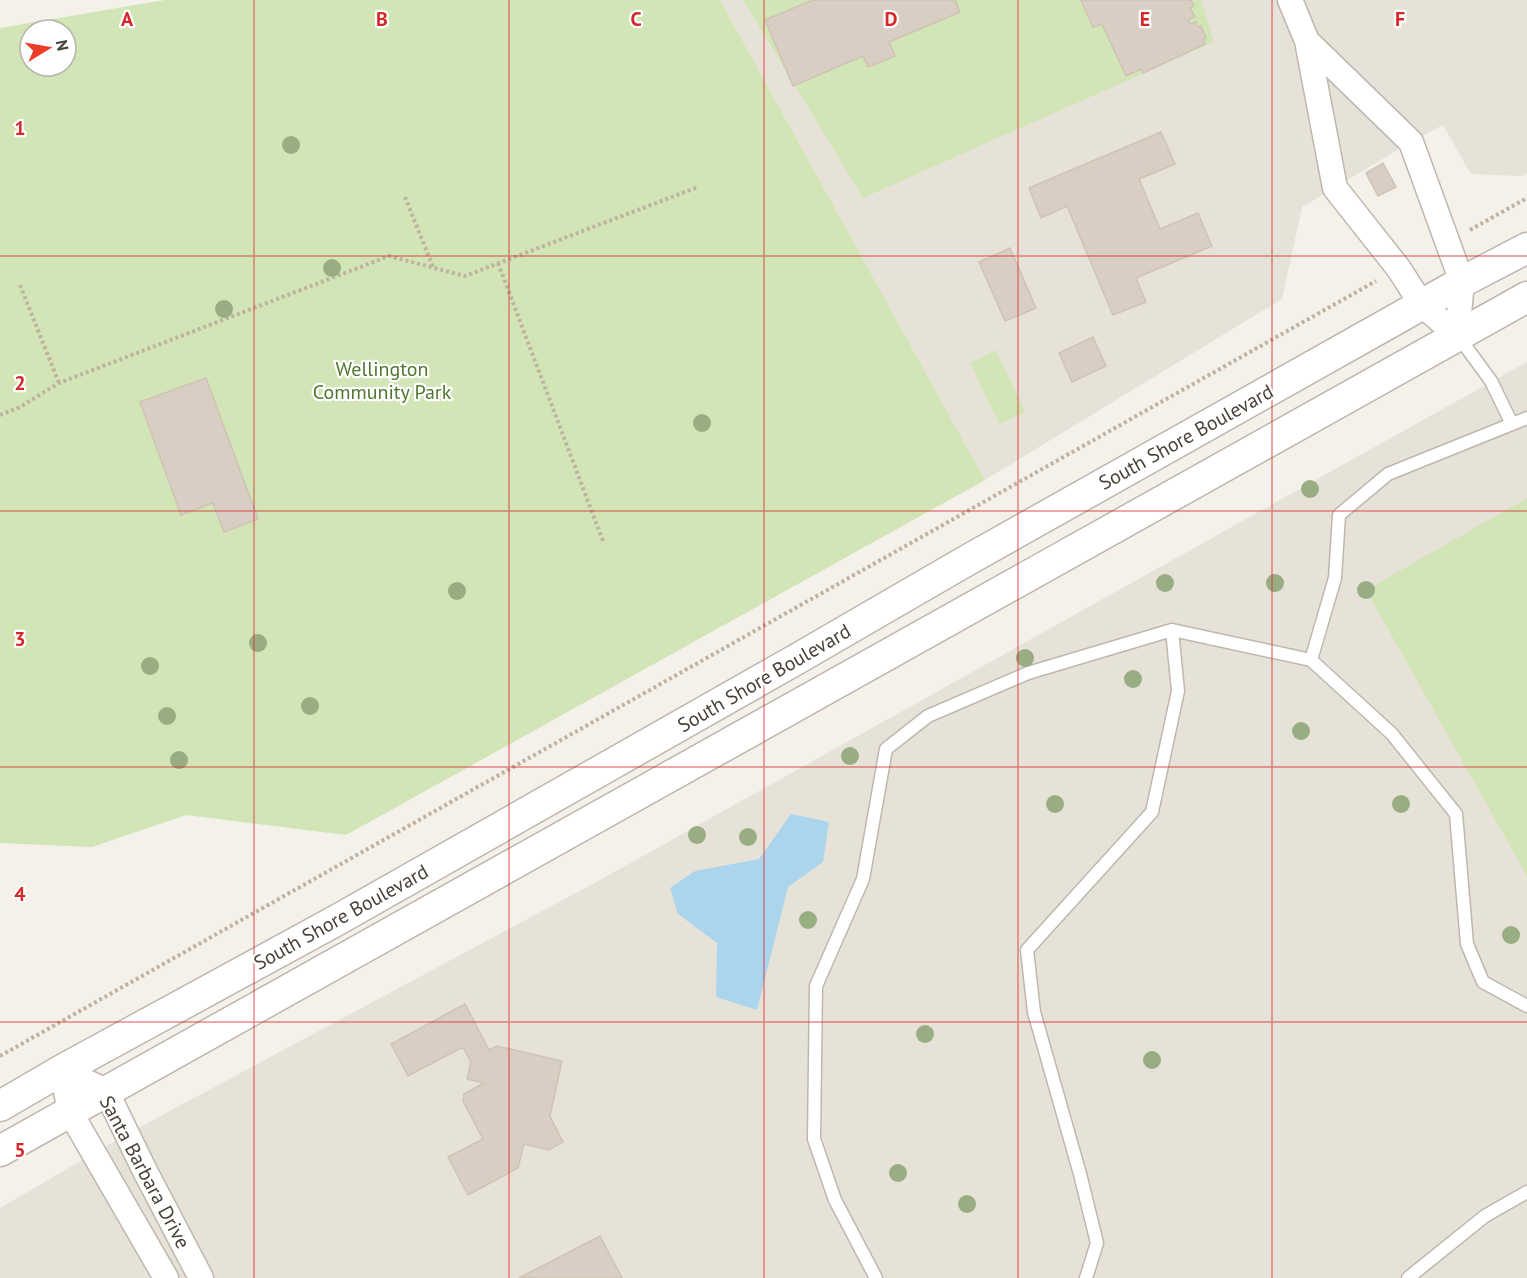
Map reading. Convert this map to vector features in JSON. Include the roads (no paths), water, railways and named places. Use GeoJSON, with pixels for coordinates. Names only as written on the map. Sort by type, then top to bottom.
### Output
{"type":"FeatureCollection","features":[{"type":"Feature","properties":{"kind":"street"},"geometry":{"type":"LineString","coordinates":[[1290,0],[1307,40],[1335,188],[1398,268],[1422,305],[1457,335]]}},
{"type":"Feature","properties":{"kind":"street"},"geometry":{"type":"LineString","coordinates":[[1307,40],[1411,142],[1462,282],[1457,335]]}},
{"type":"Feature","properties":{"kind":"street","name":"South Shore Boulevard"},"geometry":{"type":"LineString","coordinates":[[0,1106],[339,919],[966,561],[1462,282],[1527,248]]}},
{"type":"Feature","properties":{"kind":"street","name":"South Shore Boulevard"},"geometry":{"type":"LineString","coordinates":[[0,1151],[1527,297]]}},
{"type":"Feature","properties":{"kind":"street","name":"Santa Barbara Drive"},"geometry":{"type":"LineString","coordinates":[[62,1070],[106,1091],[201,1278]]}},
{"type":"Feature","properties":{"kind":"street","name":"Santa Barbara Drive"},"geometry":{"type":"LineString","coordinates":[[62,1070],[70,1112],[166,1278]]}},
{"type":"Feature","properties":{"kind":"lane"},"geometry":{"type":"LineString","coordinates":[[1457,335],[1491,381],[1512,424]]}},
{"type":"Feature","properties":{"kind":"lane"},"geometry":{"type":"LineString","coordinates":[[1311,660],[1335,578],[1339,515],[1388,474],[1527,418]]}},
{"type":"Feature","properties":{"kind":"lane"},"geometry":{"type":"LineString","coordinates":[[1086,1278],[1097,1243],[1034,1012],[1027,950],[1152,812],[1178,691],[1172,630]]}},
{"type":"Feature","properties":{"kind":"lane"},"geometry":{"type":"LineString","coordinates":[[876,1278],[836,1200],[814,1139],[816,986],[863,879],[886,749],[928,716],[1028,673],[1172,630],[1311,660],[1392,734],[1456,814],[1467,944],[1484,982],[1527,1006]]}},
{"type":"Feature","properties":{"kind":"lane"},"geometry":{"type":"LineString","coordinates":[[1408,1278],[1485,1216],[1527,1192]]}},
{"type":"Feature","properties":{"kind":"water"},"geometry":{"type":"Polygon","coordinates":[[[791,814],[829,822],[823,862],[788,887],[757,1010],[716,997],[717,943],[678,914],[670,888],[695,871],[759,859],[791,814]]]}},
{"type":"Feature","properties":{"kind":"park label","name":"Wellington Community Park"},"geometry":{"type":"Point","coordinates":[382,380]}}]}
